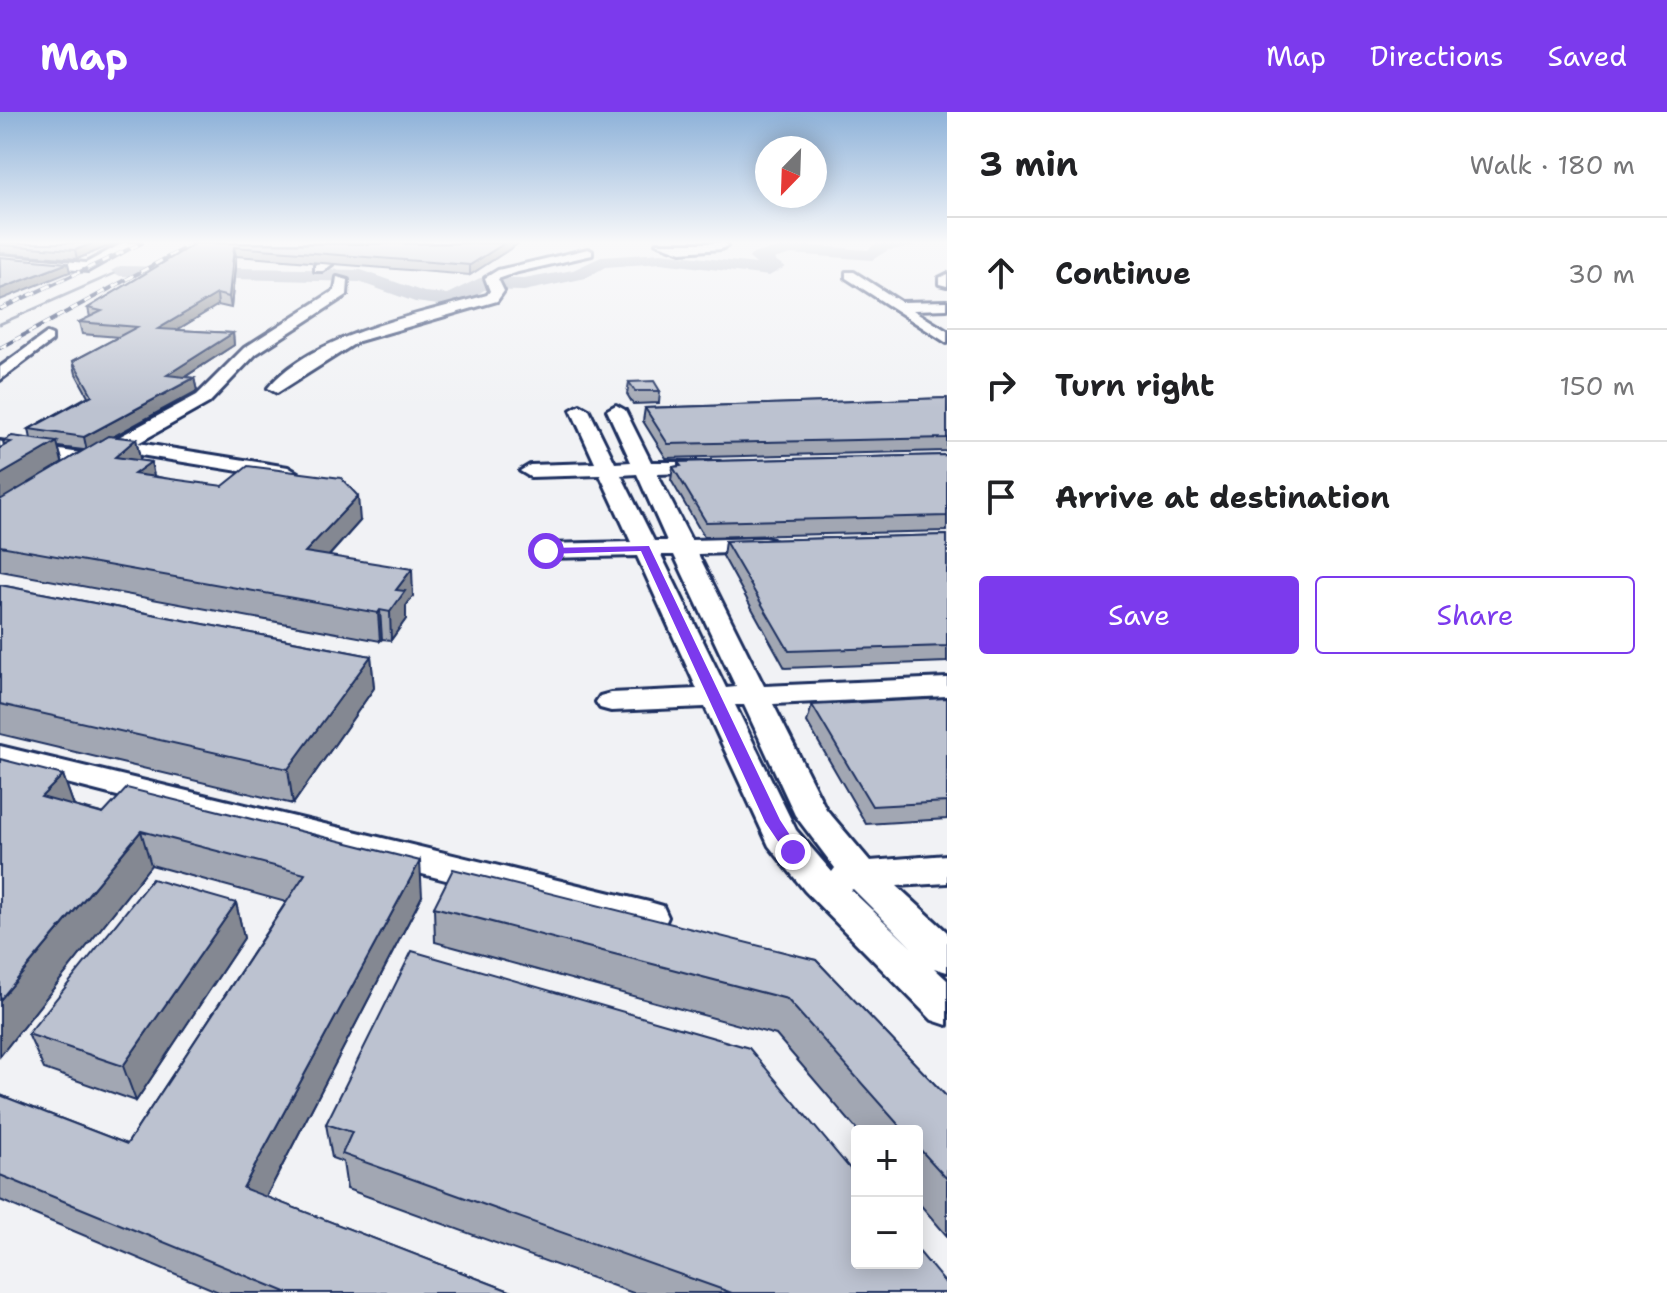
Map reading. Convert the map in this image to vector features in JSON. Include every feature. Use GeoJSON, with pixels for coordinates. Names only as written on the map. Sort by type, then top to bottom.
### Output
{"type":"FeatureCollection","features":[{"type":"Feature","properties":{"kind":"street"},"geometry":{"type":"LineString","coordinates":[[65,477],[203,399],[250,351],[332,298]]}},
{"type":"Feature","properties":{"kind":"street"},"geometry":{"type":"LineString","coordinates":[[277,388],[297,371],[354,338],[492,298]]}},
{"type":"Feature","properties":{"kind":"street"},"geometry":{"type":"LineString","coordinates":[[885,298],[947,338]]}},
{"type":"Feature","properties":{"kind":"street"},"geometry":{"type":"LineString","coordinates":[[897,306],[947,305]]}},
{"type":"Feature","properties":{"kind":"street"},"geometry":{"type":"LineString","coordinates":[[4,379],[47,338]]}},
{"type":"Feature","properties":{"kind":"street"},"geometry":{"type":"LineString","coordinates":[[947,956],[860,874],[812,815],[644,468],[622,412],[578,412],[608,469],[773,822],[818,881],[947,1007]]}},
{"type":"Feature","properties":{"kind":"street"},"geometry":{"type":"LineString","coordinates":[[117,445],[308,476]]}},
{"type":"Feature","properties":{"kind":"street"},"geometry":{"type":"LineString","coordinates":[[0,447],[91,461]]}},
{"type":"Feature","properties":{"kind":"street"},"geometry":{"type":"LineString","coordinates":[[530,471],[740,465]]}},
{"type":"Feature","properties":{"kind":"street"},"geometry":{"type":"LineString","coordinates":[[546,551],[792,544]]}},
{"type":"Feature","properties":{"kind":"street"},"geometry":{"type":"LineString","coordinates":[[611,702],[947,687]]}},
{"type":"Feature","properties":{"kind":"street"},"geometry":{"type":"LineString","coordinates":[[0,756],[649,917]]}},
{"type":"Feature","properties":{"kind":"street"},"geometry":{"type":"LineString","coordinates":[[818,881],[860,874],[947,869]]}},
{"type":"Feature","properties":{"kind":"building"},"geometry":{"type":"Polygon","coordinates":[[[104,298],[210,298],[158,329],[233,333],[167,375],[194,378],[84,437],[29,429],[92,395],[73,361],[137,327],[79,322],[102,311],[88,308],[104,298]]]}},
{"type":"Feature","properties":{"kind":"building"},"geometry":{"type":"Polygon","coordinates":[[[654,381],[660,391],[635,391],[629,382],[654,381]]]}},
{"type":"Feature","properties":{"kind":"building"},"geometry":{"type":"Polygon","coordinates":[[[947,398],[947,438],[668,444],[645,408],[947,398]]]}},
{"type":"Feature","properties":{"kind":"building"},"geometry":{"type":"Polygon","coordinates":[[[12,436],[57,442],[0,475],[0,448],[11,442],[3,441],[12,436]]]}},
{"type":"Feature","properties":{"kind":"building"},"geometry":{"type":"Polygon","coordinates":[[[108,436],[136,439],[115,457],[151,462],[134,474],[223,486],[248,466],[341,478],[358,496],[305,552],[412,569],[396,590],[405,591],[390,612],[380,610],[378,613],[0,546],[0,500],[108,436]]]}},
{"type":"Feature","properties":{"kind":"building"},"geometry":{"type":"Polygon","coordinates":[[[947,455],[947,516],[706,522],[673,467],[681,466],[678,462],[947,455]]]}},
{"type":"Feature","properties":{"kind":"building"},"geometry":{"type":"Polygon","coordinates":[[[947,535],[947,646],[789,651],[725,541],[947,535]]]}},
{"type":"Feature","properties":{"kind":"building"},"geometry":{"type":"Polygon","coordinates":[[[0,585],[371,656],[288,769],[0,704],[0,585]]]}},
{"type":"Feature","properties":{"kind":"building"},"geometry":{"type":"Polygon","coordinates":[[[947,698],[947,802],[872,806],[812,705],[947,698]]]}},
{"type":"Feature","properties":{"kind":"building"},"geometry":{"type":"Polygon","coordinates":[[[0,759],[63,775],[41,797],[103,814],[127,788],[420,861],[243,1188],[515,1293],[288,1293],[0,1175],[0,1095],[127,1144],[305,874],[141,831],[0,1000],[0,759]]]}},
{"type":"Feature","properties":{"kind":"building"},"geometry":{"type":"Polygon","coordinates":[[[453,869],[816,960],[947,1097],[947,1179],[923,1153],[923,1125],[899,1125],[787,999],[434,907],[453,869]]]}},
{"type":"Feature","properties":{"kind":"building"},"geometry":{"type":"Polygon","coordinates":[[[152,879],[236,903],[123,1066],[28,1034],[152,879]]]}},
{"type":"Feature","properties":{"kind":"building"},"geometry":{"type":"Polygon","coordinates":[[[412,951],[749,1048],[851,1170],[851,1269],[923,1269],[923,1256],[947,1285],[947,1293],[732,1293],[342,1154],[352,1132],[326,1124],[412,951]]]}},
{"type":"Feature","properties":{"kind":"waterway"},"geometry":{"type":"LineString","coordinates":[[0,324],[59,298]]}},
{"type":"Feature","properties":{"kind":"waterway"},"geometry":{"type":"LineString","coordinates":[[423,298],[455,298]]}},
{"type":"Feature","properties":{"kind":"railway"},"geometry":{"type":"LineString","coordinates":[[0,309],[23,298]]}},
{"type":"Feature","properties":{"kind":"railway"},"geometry":{"type":"LineString","coordinates":[[0,348],[92,298]]}},
{"type":"Feature","properties":{"kind":"route"},"geometry":{"type":"LineString","coordinates":[[546,551],[645,548],[773,822],[793,852]]}}]}
